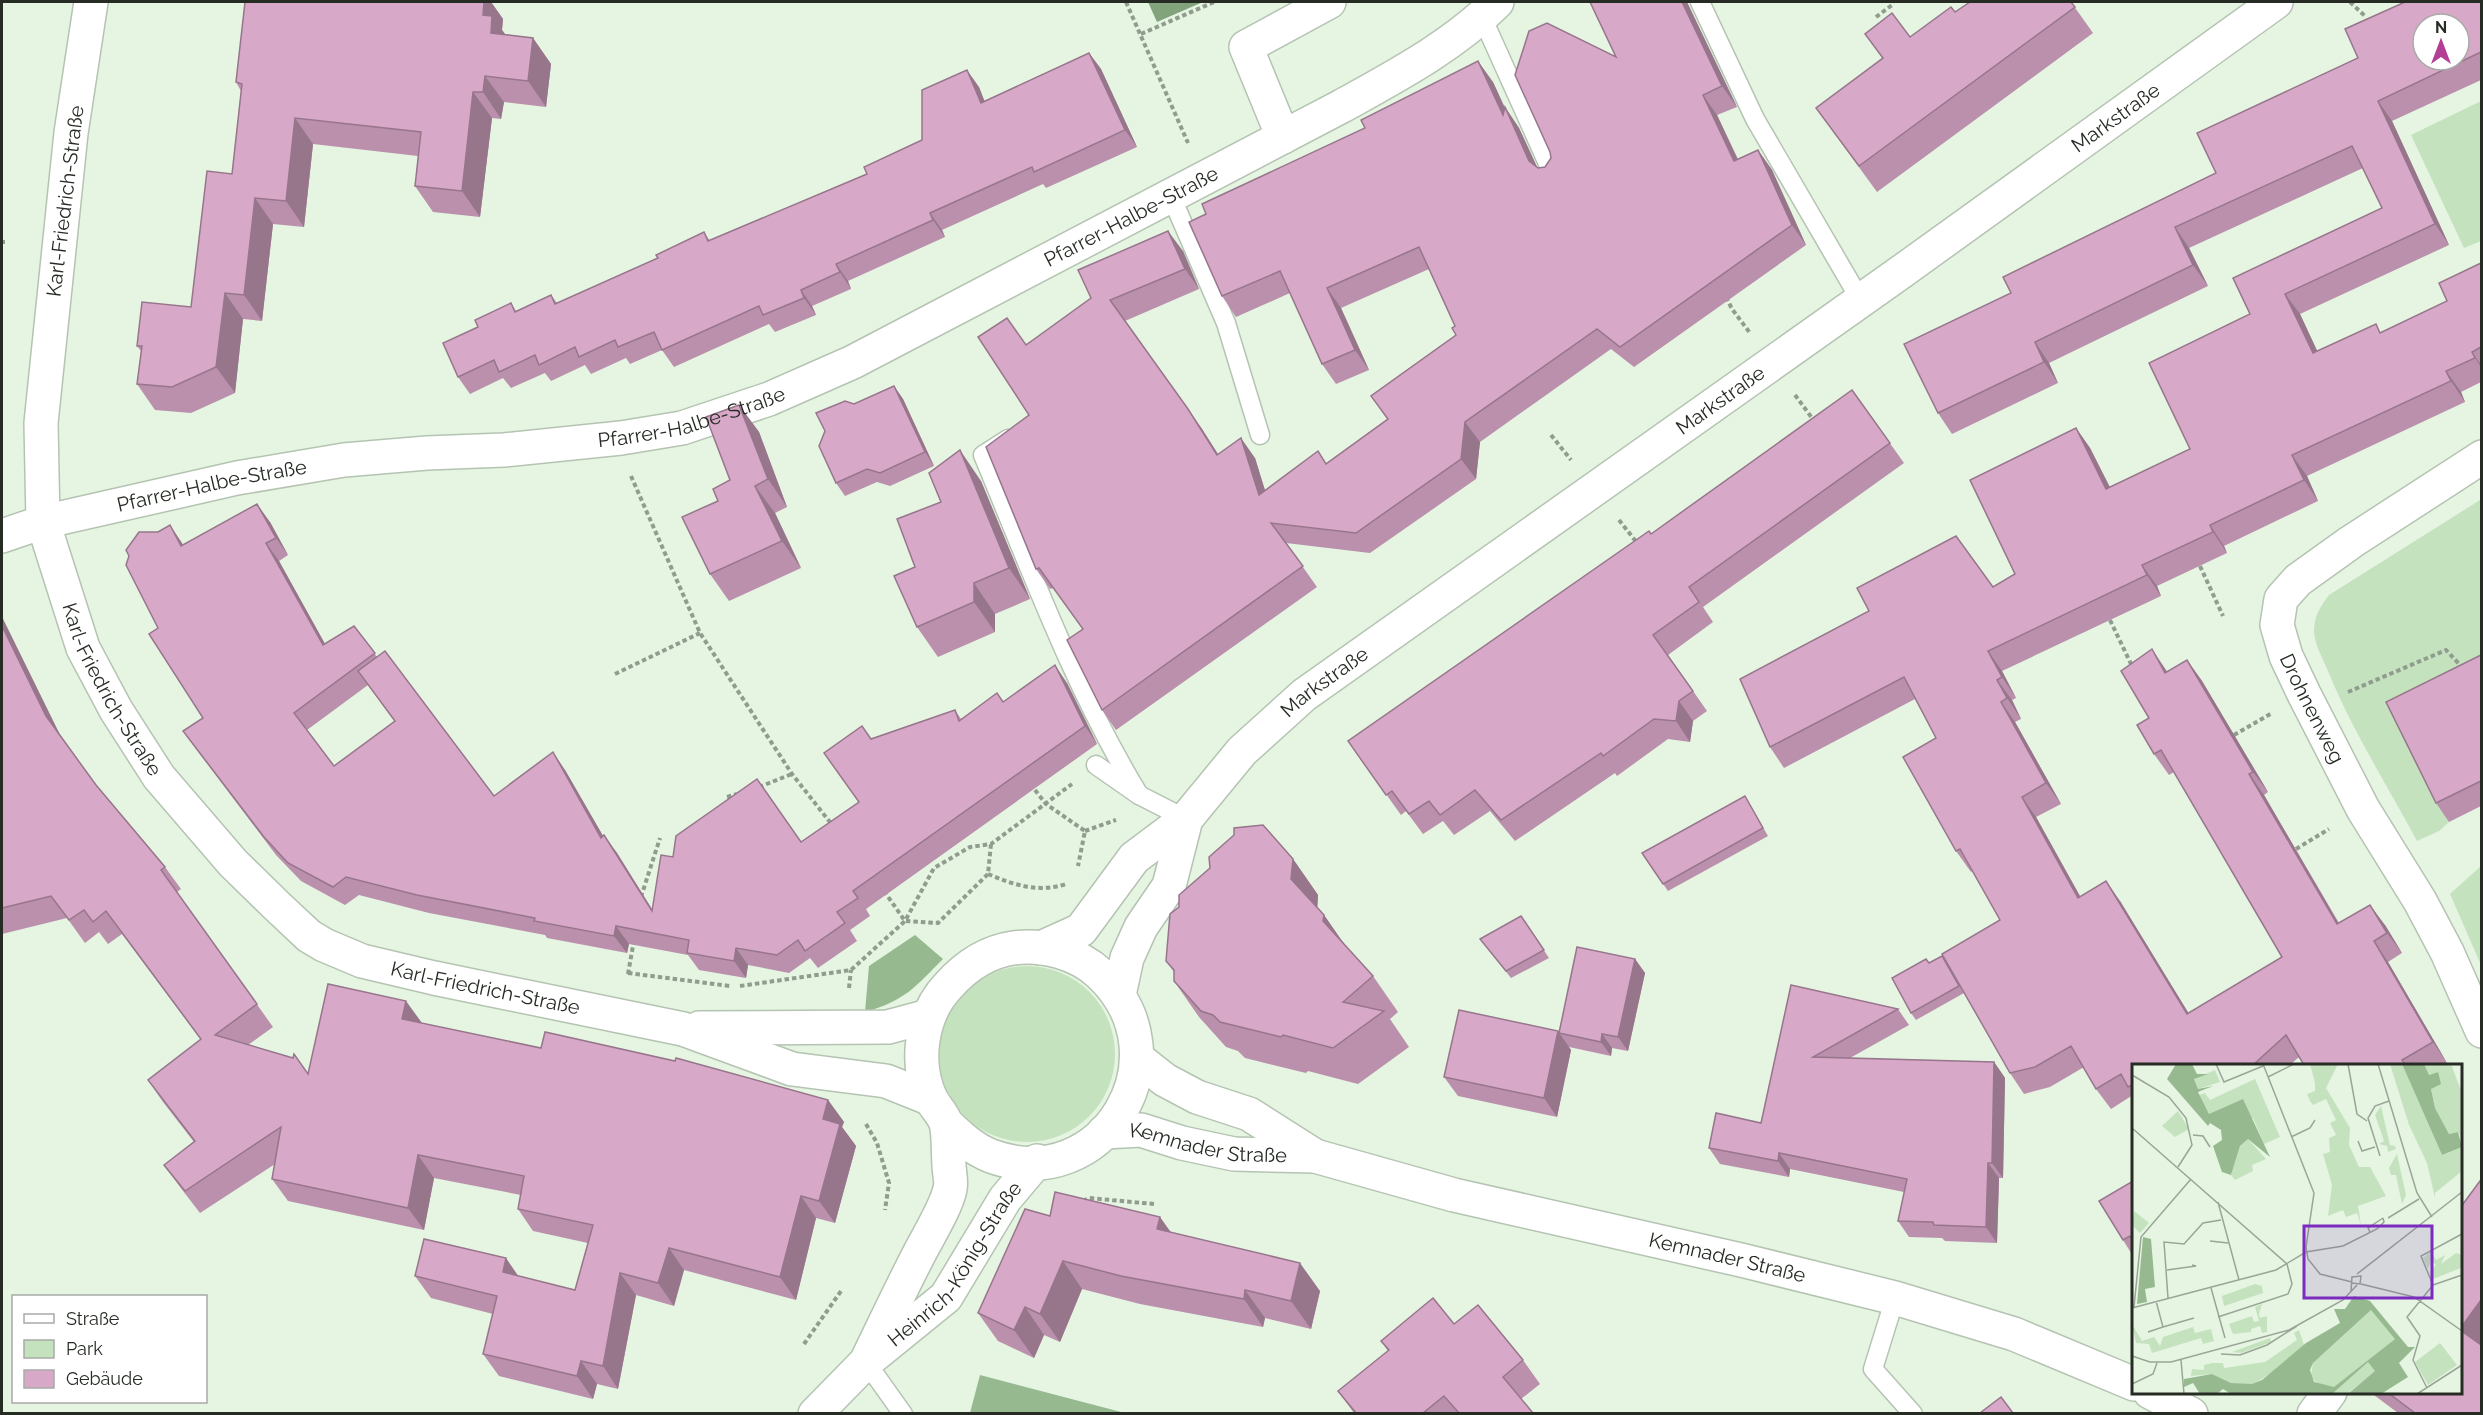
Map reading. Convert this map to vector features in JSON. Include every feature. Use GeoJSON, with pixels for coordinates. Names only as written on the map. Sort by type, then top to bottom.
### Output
{"type":"FeatureCollection","features":[{"type":"Feature","properties":{"kind":"street","name":"Karl-Friedrich-Straße"},"geometry":{"type":"LineString","coordinates":[[91,2],[71,133],[41,423],[43,522],[83,648],[116,710],[159,777],[233,863],[309,936],[324,945],[362,961],[682,1029],[792,1069],[886,1081],[938,1111]]}},
{"type":"Feature","properties":{"kind":"street"},"geometry":{"type":"LineString","coordinates":[[1283,137],[1246,47],[1329,2]]}},
{"type":"Feature","properties":{"kind":"street","name":"Markstraße"},"geometry":{"type":"LineString","coordinates":[[1041,948],[1081,930],[1134,858],[1186,819],[1242,751],[1304,696],[1861,301],[2276,2]]}},
{"type":"Feature","properties":{"kind":"street","name":"Pfarrer-Halbe-Straße"},"geometry":{"type":"LineString","coordinates":[[2,536],[43,522],[237,478],[344,460],[427,453],[504,450],[621,438],[682,428],[769,399],[854,362],[1283,137],[1413,66],[1489,9]]}},
{"type":"Feature","properties":{"kind":"street","name":"Drohnenweg"},"geometry":{"type":"LineString","coordinates":[[2481,457],[2360,536],[2298,580],[2281,599],[2277,625],[2286,656],[2319,725],[2363,809],[2420,901],[2460,979],[2481,1031]]}},
{"type":"Feature","properties":{"kind":"street","name":"Markstraße"},"geometry":{"type":"LineString","coordinates":[[1119,995],[1127,958],[1141,927],[1169,886],[1186,819]]}},
{"type":"Feature","properties":{"kind":"street","name":"Heinrich-König-Straße"},"geometry":{"type":"LineString","coordinates":[[866,1362],[951,1188],[938,1111],[923,1072],[922,1044],[929,1016],[942,992],[962,971],[986,956],[1012,948],[1041,948]]}},
{"type":"Feature","properties":{"kind":"street"},"geometry":{"type":"LineString","coordinates":[[938,1111],[966,1142],[991,1156],[1019,1162],[1047,1161],[1074,1154],[1104,1132],[1117,1118],[1131,1093],[1137,1066],[1137,1037],[1129,1010],[1114,987],[1093,968],[1068,954],[1041,948]]}},
{"type":"Feature","properties":{"kind":"street","name":"Karl-Friedrich-Straße"},"geometry":{"type":"LineString","coordinates":[[682,1029],[888,1027],[929,1016]]}},
{"type":"Feature","properties":{"kind":"street","name":"Kemnader Straße"},"geometry":{"type":"LineString","coordinates":[[1137,1058],[1165,1080],[1197,1097],[1249,1114],[1315,1156]]}},
{"type":"Feature","properties":{"kind":"street","name":"Kemnader Straße"},"geometry":{"type":"LineString","coordinates":[[1104,1132],[1141,1130],[1182,1143],[1234,1154],[1315,1156],[1475,1200],[1742,1260],[1895,1298],[2014,1334],[2132,1384]]}},
{"type":"Feature","properties":{"kind":"street","name":"Heinrich-König-Straße"},"geometry":{"type":"LineString","coordinates":[[815,1413],[866,1362],[946,1297],[1005,1199],[1037,1161]]}},
{"type":"Feature","properties":{"kind":"street"},"geometry":{"type":"LineString","coordinates":[[2154,1394],[2191,1413]]}},
{"type":"Feature","properties":{"kind":"street"},"geometry":{"type":"LineString","coordinates":[[2314,1413],[2328,1394]]}},
{"type":"Feature","properties":{"kind":"lane"},"geometry":{"type":"LineString","coordinates":[[1700,2],[1755,118],[1861,301]]}},
{"type":"Feature","properties":{"kind":"lane"},"geometry":{"type":"LineString","coordinates":[[1489,9],[1554,177]]}},
{"type":"Feature","properties":{"kind":"lane"},"geometry":{"type":"LineString","coordinates":[[1171,196],[1226,323],[1260,435]]}},
{"type":"Feature","properties":{"kind":"lane"},"geometry":{"type":"LineString","coordinates":[[1012,436],[982,455],[1084,696],[1111,750],[1139,795]]}},
{"type":"Feature","properties":{"kind":"lane"},"geometry":{"type":"LineString","coordinates":[[1096,765],[1139,795],[1186,819]]}},
{"type":"Feature","properties":{"kind":"lane"},"geometry":{"type":"LineString","coordinates":[[1895,1298],[1873,1369],[1913,1413]]}},
{"type":"Feature","properties":{"kind":"lane","name":"Heinrich-König-Straße"},"geometry":{"type":"LineString","coordinates":[[866,1362],[903,1413]]}},
{"type":"Feature","properties":{"kind":"path"},"geometry":{"type":"LineString","coordinates":[[1126,2],[1188,144],[1206,178]]}},
{"type":"Feature","properties":{"kind":"path"},"geometry":{"type":"LineString","coordinates":[[1141,34],[1214,2]]}},
{"type":"Feature","properties":{"kind":"path"},"geometry":{"type":"LineString","coordinates":[[1876,17],[1893,2]]}},
{"type":"Feature","properties":{"kind":"path"},"geometry":{"type":"LineString","coordinates":[[2350,2],[2366,17]]}},
{"type":"Feature","properties":{"kind":"path"},"geometry":{"type":"LineString","coordinates":[[1722,289],[1732,309]]}},
{"type":"Feature","properties":{"kind":"path"},"geometry":{"type":"LineString","coordinates":[[621,438],[629,470],[700,633],[792,774],[836,830]]}},
{"type":"Feature","properties":{"kind":"path"},"geometry":{"type":"LineString","coordinates":[[2200,566],[2223,616]]}},
{"type":"Feature","properties":{"kind":"path"},"geometry":{"type":"LineString","coordinates":[[2110,620],[2133,670]]}},
{"type":"Feature","properties":{"kind":"path"},"geometry":{"type":"LineString","coordinates":[[615,674],[700,633]]}},
{"type":"Feature","properties":{"kind":"path"},"geometry":{"type":"LineString","coordinates":[[2343,694],[2446,650],[2462,668]]}},
{"type":"Feature","properties":{"kind":"path"},"geometry":{"type":"LineString","coordinates":[[628,973],[735,987],[851,970],[905,921],[934,868],[970,847],[991,844],[1096,765]]}},
{"type":"Feature","properties":{"kind":"path"},"geometry":{"type":"LineString","coordinates":[[749,790],[792,774]]}},
{"type":"Feature","properties":{"kind":"path"},"geometry":{"type":"LineString","coordinates":[[1035,789],[1046,804],[1085,831],[1075,881]]}},
{"type":"Feature","properties":{"kind":"path"},"geometry":{"type":"LineString","coordinates":[[727,797],[738,794]]}},
{"type":"Feature","properties":{"kind":"path"},"geometry":{"type":"LineString","coordinates":[[640,900],[660,838]]}},
{"type":"Feature","properties":{"kind":"path"},"geometry":{"type":"LineString","coordinates":[[905,921],[938,923],[988,874],[991,844]]}},
{"type":"Feature","properties":{"kind":"path"},"geometry":{"type":"LineString","coordinates":[[988,874],[1018,886],[1056,887],[1075,881]]}},
{"type":"Feature","properties":{"kind":"path"},"geometry":{"type":"LineString","coordinates":[[1075,881],[1101,902]]}},
{"type":"Feature","properties":{"kind":"path"},"geometry":{"type":"LineString","coordinates":[[880,885],[905,921]]}},
{"type":"Feature","properties":{"kind":"path"},"geometry":{"type":"LineString","coordinates":[[619,1016],[636,934]]}},
{"type":"Feature","properties":{"kind":"path"},"geometry":{"type":"LineString","coordinates":[[866,1124],[878,1143],[889,1183],[885,1210]]}},
{"type":"Feature","properties":{"kind":"path"},"geometry":{"type":"LineString","coordinates":[[1080,1203],[1089,1198],[1154,1204]]}},
{"type":"Feature","properties":{"kind":"path"},"geometry":{"type":"LineString","coordinates":[[804,1344],[841,1291]]}},
{"type":"Feature","properties":{"kind":"green space"},"geometry":{"type":"Polygon","coordinates":[[[2481,101],[2481,241],[2464,248],[2411,135],[2481,101]]]}},
{"type":"Feature","properties":{"kind":"green space"},"geometry":{"type":"Polygon","coordinates":[[[2480,500],[2482,503],[2481,677],[2449,822],[2439,831],[2417,841],[2337,693],[2316,642],[2315,621],[2329,595],[2480,500]]]}},
{"type":"Feature","properties":{"kind":"green space"},"geometry":{"type":"Polygon","coordinates":[[[2481,866],[2481,965],[2450,894],[2481,866]]]}},
{"type":"Feature","properties":{"kind":"green space"},"geometry":{"type":"Polygon","coordinates":[[[1027,966],[1061,973],[1076,981],[1089,992],[1100,1005],[1108,1020],[1115,1054],[1108,1088],[1100,1103],[1089,1116],[1076,1127],[1061,1135],[1027,1142],[993,1135],[978,1127],[965,1116],[954,1103],[946,1088],[939,1054],[946,1020],[954,1005],[965,992],[978,981],[993,973],[1027,966]]]}},
{"type":"Feature","properties":{"kind":"shaded area"},"geometry":{"type":"Polygon","coordinates":[[[1148,2],[1203,2],[1157,22],[1148,2]]]}},
{"type":"Feature","properties":{"kind":"shaded area"},"geometry":{"type":"Polygon","coordinates":[[[915,935],[943,959],[900,998],[865,1012],[869,966],[915,935]]]}},
{"type":"Feature","properties":{"kind":"shaded area"},"geometry":{"type":"Polygon","coordinates":[[[980,1375],[1125,1413],[970,1413],[980,1375]]]}},
{"type":"Feature","properties":{"kind":"building"},"geometry":{"type":"Polygon","coordinates":[[[245,2],[484,2],[483,15],[492,16],[491,33],[533,38],[528,81],[485,76],[483,92],[473,92],[462,191],[415,186],[421,132],[295,118],[286,201],[255,198],[244,295],[225,293],[216,367],[172,387],[137,384],[142,346],[137,346],[142,302],[191,307],[207,171],[232,174],[242,84],[236,82],[245,2]]]}},
{"type":"Feature","properties":{"kind":"building"},"geometry":{"type":"Polygon","coordinates":[[[1590,2],[1682,2],[1722,86],[1703,95],[1734,161],[1758,150],[1792,225],[1620,347],[1597,329],[1465,422],[1461,459],[1356,533],[1271,523],[1303,566],[1102,710],[1067,640],[1083,629],[1039,568],[1036,569],[986,447],[1029,415],[978,337],[1007,318],[1026,345],[1091,298],[1078,270],[1168,231],[1185,269],[1110,300],[1188,409],[1217,455],[1241,438],[1259,495],[1318,451],[1326,464],[1388,419],[1371,396],[1456,335],[1452,328],[1455,326],[1419,247],[1327,288],[1355,350],[1322,364],[1280,271],[1222,296],[1189,222],[1206,214],[1202,204],[1365,128],[1361,120],[1478,61],[1503,115],[1505,107],[1529,161],[1538,168],[1545,167],[1551,158],[1550,152],[1515,75],[1529,31],[1547,23],[1616,57],[1590,2]]]}},
{"type":"Feature","properties":{"kind":"building"},"geometry":{"type":"Polygon","coordinates":[[[1970,2],[2071,2],[2075,7],[1859,166],[1816,108],[1883,58],[1865,34],[1892,13],[1910,37],[1951,7],[1955,12],[1970,2]]]}},
{"type":"Feature","properties":{"kind":"building"},"geometry":{"type":"Polygon","coordinates":[[[2405,2],[2481,2],[2481,52],[2471,57],[2471,12],[2411,12],[2411,72],[2439,72],[2378,101],[2435,224],[2285,294],[2313,353],[2376,324],[2380,333],[2447,301],[2439,283],[2481,263],[2481,347],[2472,352],[2475,358],[2446,371],[2451,381],[2292,455],[2304,480],[2210,525],[2213,532],[2142,565],[2147,575],[1988,651],[2002,677],[1997,680],[2007,698],[2001,702],[2046,783],[2022,797],[2078,898],[2106,881],[2187,1014],[2282,957],[2161,750],[2154,754],[2137,725],[2149,718],[2121,671],[2152,649],[2165,673],[2187,660],[2253,772],[2249,774],[2337,924],[2370,905],[2387,933],[2374,941],[2433,1042],[2402,1060],[2404,1064],[2303,1064],[2286,1035],[2254,1064],[2132,1064],[2132,1085],[2128,1087],[2121,1074],[2096,1089],[2071,1046],[2035,1067],[2010,1073],[1942,954],[2000,920],[1960,849],[1956,851],[1903,757],[1936,738],[1904,677],[1770,747],[1740,679],[1869,611],[1857,588],[1956,536],[1993,587],[2015,574],[1970,480],[2076,428],[2106,489],[2190,449],[2149,363],[2250,314],[2233,278],[2382,208],[2352,146],[2175,227],[2193,265],[2035,342],[2044,362],[1938,413],[1904,344],[2011,293],[2003,277],[2216,173],[2197,133],[2358,58],[2345,29],[2405,2]]]}},
{"type":"Feature","properties":{"kind":"building"},"geometry":{"type":"Polygon","coordinates":[[[1089,53],[1125,130],[1034,172],[1032,167],[930,213],[933,220],[836,264],[840,272],[801,290],[804,298],[763,315],[759,306],[662,350],[654,332],[618,347],[615,340],[579,357],[575,347],[539,365],[535,355],[499,372],[494,360],[458,377],[443,343],[478,327],[475,320],[511,303],[515,312],[551,295],[555,304],[658,258],[656,255],[704,232],[708,241],[867,174],[864,167],[922,140],[922,90],[967,70],[981,103],[1089,53]]]}},
{"type":"Feature","properties":{"kind":"building"},"geometry":{"type":"Polygon","coordinates":[[[894,386],[925,452],[880,473],[867,469],[836,483],[819,446],[825,431],[816,413],[845,401],[854,404],[894,386]]]}},
{"type":"Feature","properties":{"kind":"building"},"geometry":{"type":"Polygon","coordinates":[[[1852,390],[1890,443],[1689,587],[1699,602],[1653,635],[1693,691],[1679,701],[1676,721],[1654,719],[1603,756],[1601,753],[1501,820],[1475,790],[1440,815],[1429,801],[1409,814],[1392,791],[1386,795],[1348,741],[1649,531],[1651,534],[1852,390]]]}},
{"type":"Feature","properties":{"kind":"building"},"geometry":{"type":"Polygon","coordinates":[[[739,405],[768,479],[755,486],[782,541],[710,574],[682,517],[718,501],[713,489],[730,480],[706,417],[739,405]]]}},
{"type":"Feature","properties":{"kind":"building"},"geometry":{"type":"Polygon","coordinates":[[[960,450],[1009,568],[974,583],[974,602],[917,627],[894,576],[915,567],[897,519],[941,502],[929,473],[960,450]]]}},
{"type":"Feature","properties":{"kind":"building"},"geometry":{"type":"Polygon","coordinates":[[[257,504],[276,538],[266,543],[323,645],[354,626],[375,653],[294,713],[334,766],[395,721],[358,671],[385,651],[494,796],[553,752],[601,838],[604,835],[652,911],[661,855],[673,857],[676,836],[757,779],[801,842],[859,802],[824,753],[862,726],[871,739],[955,710],[959,721],[997,693],[1003,702],[1055,665],[1085,726],[853,891],[858,898],[837,912],[845,923],[805,951],[798,940],[777,955],[736,948],[734,961],[687,953],[689,940],[616,926],[614,936],[534,921],[535,918],[417,895],[346,877],[333,887],[288,863],[264,837],[183,731],[203,718],[149,634],[158,628],[126,565],[129,556],[126,550],[139,532],[158,532],[170,525],[181,546],[257,504]]]}},
{"type":"Feature","properties":{"kind":"building"},"geometry":{"type":"Polygon","coordinates":[[[2,626],[46,716],[96,785],[165,867],[161,870],[257,1004],[215,1035],[293,1058],[294,1054],[308,1074],[328,984],[406,1001],[402,1019],[541,1048],[545,1032],[675,1061],[676,1058],[828,1100],[823,1119],[840,1124],[819,1201],[801,1196],[780,1277],[669,1248],[658,1283],[620,1273],[603,1366],[581,1361],[577,1376],[483,1354],[497,1296],[415,1276],[424,1239],[506,1258],[503,1272],[575,1290],[593,1225],[518,1209],[524,1176],[418,1155],[408,1208],[272,1179],[281,1127],[185,1191],[164,1165],[195,1141],[148,1080],[201,1039],[106,911],[93,922],[84,910],[69,920],[51,896],[2,908],[2,626]]]}},
{"type":"Feature","properties":{"kind":"building"},"geometry":{"type":"Polygon","coordinates":[[[2481,655],[2481,781],[2436,803],[2386,702],[2481,655]]]}},
{"type":"Feature","properties":{"kind":"building"},"geometry":{"type":"Polygon","coordinates":[[[1745,796],[1763,828],[1663,884],[1642,853],[1745,796]]]}},
{"type":"Feature","properties":{"kind":"building"},"geometry":{"type":"Polygon","coordinates":[[[1263,825],[1293,859],[1291,879],[1324,915],[1323,921],[1373,976],[1343,1002],[1384,1011],[1333,1048],[1220,1022],[1213,1015],[1201,1011],[1174,981],[1174,970],[1166,961],[1170,914],[1179,907],[1179,895],[1210,868],[1209,857],[1234,835],[1234,828],[1263,825]]]}},
{"type":"Feature","properties":{"kind":"building"},"geometry":{"type":"Polygon","coordinates":[[[1521,916],[1544,950],[1506,971],[1480,939],[1521,916]]]}},
{"type":"Feature","properties":{"kind":"building"},"geometry":{"type":"Polygon","coordinates":[[[1577,947],[1635,959],[1618,1037],[1602,1034],[1601,1042],[1559,1033],[1577,947]]]}},
{"type":"Feature","properties":{"kind":"building"},"geometry":{"type":"Polygon","coordinates":[[[1942,956],[1959,986],[1911,1013],[1892,978],[1926,959],[1929,963],[1942,956]]]}},
{"type":"Feature","properties":{"kind":"building"},"geometry":{"type":"Polygon","coordinates":[[[1791,985],[1898,1009],[1813,1057],[1994,1062],[1992,1163],[1988,1163],[1986,1227],[1898,1221],[1907,1179],[1779,1153],[1778,1161],[1709,1148],[1716,1113],[1761,1123],[1791,985]]]}},
{"type":"Feature","properties":{"kind":"building"},"geometry":{"type":"Polygon","coordinates":[[[1459,1010],[1558,1031],[1544,1098],[1444,1077],[1459,1010]]]}},
{"type":"Feature","properties":{"kind":"building"},"geometry":{"type":"Polygon","coordinates":[[[2480,1181],[2481,1300],[2462,1326],[2462,1205],[2480,1181]]]}},
{"type":"Feature","properties":{"kind":"building"},"geometry":{"type":"Polygon","coordinates":[[[2132,1182],[2132,1239],[2130,1236],[2123,1240],[2099,1201],[2132,1182]]]}},
{"type":"Feature","properties":{"kind":"building"},"geometry":{"type":"Polygon","coordinates":[[[1055,1192],[1160,1217],[1157,1229],[1300,1263],[1291,1301],[1245,1290],[1244,1299],[1121,1276],[1063,1261],[1040,1314],[1025,1307],[1014,1330],[978,1313],[1025,1209],[1050,1216],[1055,1192]]]}},
{"type":"Feature","properties":{"kind":"building"},"geometry":{"type":"Polygon","coordinates":[[[1433,1298],[1454,1324],[1478,1305],[1523,1360],[1503,1377],[1533,1413],[1459,1413],[1444,1396],[1423,1413],[1356,1413],[1338,1391],[1389,1350],[1381,1341],[1433,1298]]]}},
{"type":"Feature","properties":{"kind":"building"},"geometry":{"type":"Polygon","coordinates":[[[2462,1331],[2481,1345],[2481,1413],[2415,1413],[2390,1394],[2462,1394],[2462,1331]]]}},
{"type":"Feature","properties":{"kind":"building"},"geometry":{"type":"Polygon","coordinates":[[[2001,1397],[2013,1413],[1980,1413],[2001,1397]]]}}]}
